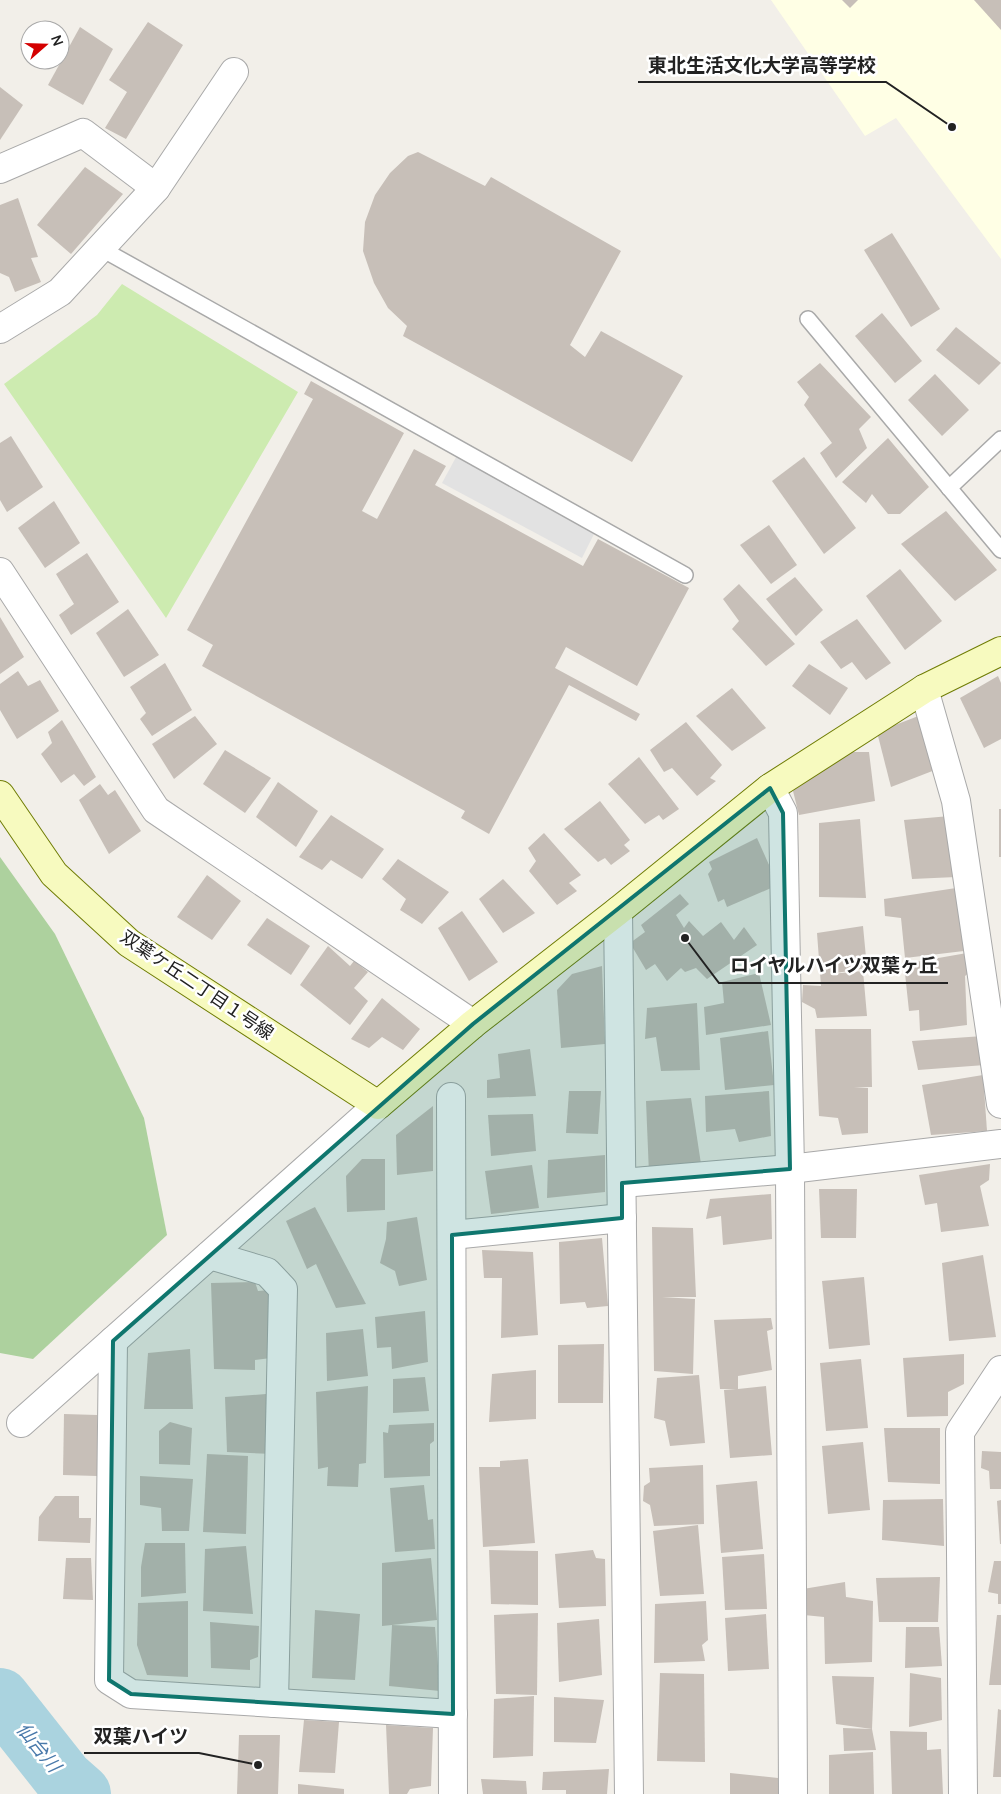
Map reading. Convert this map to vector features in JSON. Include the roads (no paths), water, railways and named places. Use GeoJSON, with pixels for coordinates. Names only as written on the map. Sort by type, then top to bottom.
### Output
{"type":"FeatureCollection","features":[{"type":"Feature","properties":{"kind":"street"},"geometry":{"type":"LineString","coordinates":[[0,329],[60,292],[156,188],[234,72]]}},
{"type":"Feature","properties":{"kind":"street"},"geometry":{"type":"LineString","coordinates":[[0,169],[83,133],[156,188]]}},
{"type":"Feature","properties":{"kind":"street"},"geometry":{"type":"LineString","coordinates":[[0,572],[156,810],[473,1024]]}},
{"type":"Feature","properties":{"kind":"street"},"geometry":{"type":"LineString","coordinates":[[21,1423],[378,1105],[473,1024],[770,788],[924,689],[1001,651]]}},
{"type":"Feature","properties":{"kind":"street"},"geometry":{"type":"LineString","coordinates":[[924,689],[956,801],[1001,1104]]}},
{"type":"Feature","properties":{"kind":"street"},"geometry":{"type":"LineString","coordinates":[[770,788],[783,813],[790,1169],[793,1794]]}},
{"type":"Feature","properties":{"kind":"street","name":"双葉ケ丘二丁目１号線"},"geometry":{"type":"LineString","coordinates":[[0,795],[54,874],[129,943],[378,1105]]}},
{"type":"Feature","properties":{"kind":"street"},"geometry":{"type":"LineString","coordinates":[[618,910],[629,1794]]}},
{"type":"Feature","properties":{"kind":"street"},"geometry":{"type":"LineString","coordinates":[[451,1097],[453,1794]]}},
{"type":"Feature","properties":{"kind":"street"},"geometry":{"type":"LineString","coordinates":[[622,1182],[790,1169],[1001,1144]]}},
{"type":"Feature","properties":{"kind":"street"},"geometry":{"type":"LineString","coordinates":[[452,1235],[622,1218]]}},
{"type":"Feature","properties":{"kind":"street"},"geometry":{"type":"LineString","coordinates":[[210,1255],[267,1272],[283,1289],[274,1703]]}},
{"type":"Feature","properties":{"kind":"street"},"geometry":{"type":"LineString","coordinates":[[113,1341],[109,1680],[131,1694],[453,1714]]}},
{"type":"Feature","properties":{"kind":"street"},"geometry":{"type":"LineString","coordinates":[[963,1794],[960,1432],[1001,1370]]}},
{"type":"Feature","properties":{"kind":"lane"},"geometry":{"type":"LineString","coordinates":[[100,248],[685,575]]}},
{"type":"Feature","properties":{"kind":"lane"},"geometry":{"type":"LineString","coordinates":[[808,319],[1001,550]]}},
{"type":"Feature","properties":{"kind":"lane"},"geometry":{"type":"LineString","coordinates":[[949,488],[1001,439]]}},
{"type":"Feature","properties":{"kind":"waterway","name":"仙台川"},"geometry":{"type":"LineString","coordinates":[[0,1698],[64,1779],[81,1794]]}},
{"type":"Feature","properties":{"kind":"place","name":"東北生活文化大学高等学校"},"geometry":{"type":"Point","coordinates":[952,127]}},
{"type":"Feature","properties":{"kind":"place","name":"ロイヤルハイツ双葉ヶ丘"},"geometry":{"type":"Point","coordinates":[685,938]}},
{"type":"Feature","properties":{"kind":"place","name":"双葉ハイツ"},"geometry":{"type":"Point","coordinates":[258,1765]}}]}
